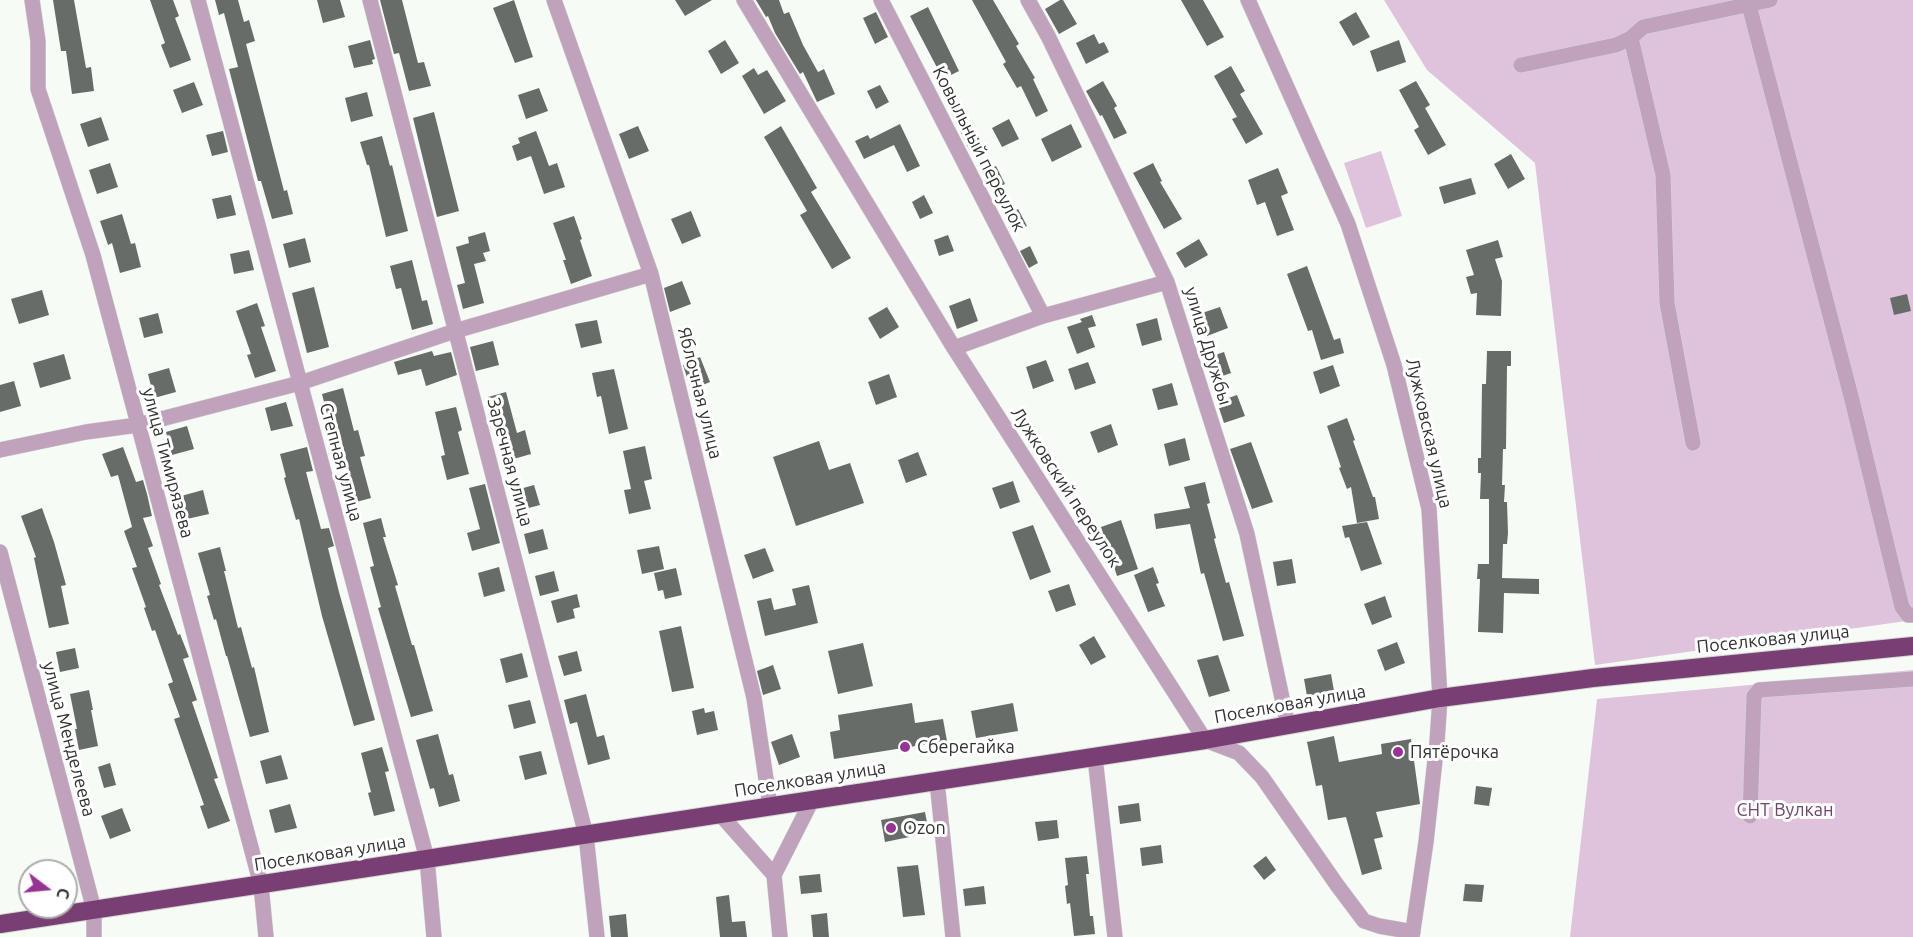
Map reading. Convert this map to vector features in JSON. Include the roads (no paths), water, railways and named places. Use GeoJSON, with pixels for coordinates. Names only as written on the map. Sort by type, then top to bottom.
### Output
{"type":"FeatureCollection","features":[{"type":"Feature","properties":{"kind":"highway","name":"Поселковая улица"},"geometry":{"type":"LineString","coordinates":[[0,924],[1205,740],[1440,698],[1593,678],[1913,646]]}},
{"type":"Feature","properties":{"kind":"street","name":"улица Тимирязева"},"geometry":{"type":"LineString","coordinates":[[32,0],[38,41],[38,89],[93,255],[261,885],[266,937]]}},
{"type":"Feature","properties":{"kind":"street","name":"Степная улица"},"geometry":{"type":"LineString","coordinates":[[198,0],[427,859],[434,937]]}},
{"type":"Feature","properties":{"kind":"street","name":"Заречная улица"},"geometry":{"type":"LineString","coordinates":[[370,0],[586,835],[597,937]]}},
{"type":"Feature","properties":{"kind":"street","name":"Яблочная улица"},"geometry":{"type":"LineString","coordinates":[[554,0],[651,274],[754,698],[770,806]]}},
{"type":"Feature","properties":{"kind":"street","name":"Лужковский переулок"},"geometry":{"type":"LineString","coordinates":[[744,0],[954,348],[1205,740]]}},
{"type":"Feature","properties":{"kind":"street","name":"Ковыльный переулок"},"geometry":{"type":"LineString","coordinates":[[881,0],[1043,316]]}},
{"type":"Feature","properties":{"kind":"street","name":"улица Дружбы"},"geometry":{"type":"LineString","coordinates":[[1028,0],[1048,36],[1167,282],[1247,534],[1288,726]]}},
{"type":"Feature","properties":{"kind":"street","name":"Лужковская улица"},"geometry":{"type":"LineString","coordinates":[[1248,0],[1348,224],[1394,365],[1429,509],[1440,698],[1426,842],[1412,934]]}},
{"type":"Feature","properties":{"kind":"street"},"geometry":{"type":"LineString","coordinates":[[1521,64],[1616,45],[1630,38],[1643,27],[1770,0]]}},
{"type":"Feature","properties":{"kind":"street"},"geometry":{"type":"LineString","coordinates":[[1749,5],[1852,400],[1902,607],[1908,615],[1913,615]]}},
{"type":"Feature","properties":{"kind":"street"},"geometry":{"type":"LineString","coordinates":[[1630,38],[1663,175],[1667,303],[1693,443]]}},
{"type":"Feature","properties":{"kind":"street"},"geometry":{"type":"LineString","coordinates":[[0,450],[86,432],[138,425],[300,383],[455,331],[651,274]]}},
{"type":"Feature","properties":{"kind":"street"},"geometry":{"type":"LineString","coordinates":[[954,348],[1043,316],[1167,282]]}},
{"type":"Feature","properties":{"kind":"street","name":"улица Менделеева"},"geometry":{"type":"LineString","coordinates":[[0,552],[94,910],[94,937]]}},
{"type":"Feature","properties":{"kind":"street"},"geometry":{"type":"LineString","coordinates":[[1750,816],[1754,696],[1759,690],[1913,679]]}},
{"type":"Feature","properties":{"kind":"street"},"geometry":{"type":"LineString","coordinates":[[1205,740],[1239,753],[1263,777],[1364,921],[1412,934]]}},
{"type":"Feature","properties":{"kind":"street"},"geometry":{"type":"LineString","coordinates":[[1095,757],[1115,937]]}},
{"type":"Feature","properties":{"kind":"street"},"geometry":{"type":"LineString","coordinates":[[937,781],[953,937]]}},
{"type":"Feature","properties":{"kind":"street"},"geometry":{"type":"LineString","coordinates":[[780,937],[774,875],[812,800]]}},
{"type":"Feature","properties":{"kind":"street"},"geometry":{"type":"LineString","coordinates":[[720,814],[774,875]]}},
{"type":"Feature","properties":{"kind":"place","name":"Сберегайка"},"geometry":{"type":"Point","coordinates":[905,747]}},
{"type":"Feature","properties":{"kind":"place","name":"Пятёрочка"},"geometry":{"type":"Point","coordinates":[1398,752]}},
{"type":"Feature","properties":{"kind":"place","name":"Ozon"},"geometry":{"type":"Point","coordinates":[891,828]}},
{"type":"Feature","properties":{"kind":"park label","name":"СНТ Вулкан"},"geometry":{"type":"Point","coordinates":[1785,810]}}]}
